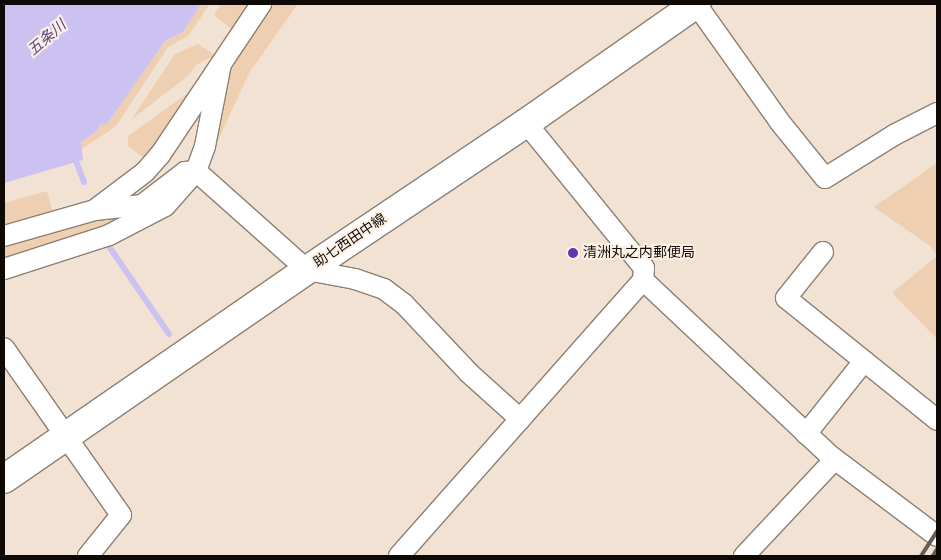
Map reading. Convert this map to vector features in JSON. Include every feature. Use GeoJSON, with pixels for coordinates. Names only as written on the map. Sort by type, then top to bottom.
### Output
{"type":"FeatureCollection","features":[{"type":"Feature","properties":{"kind":"main road","name":"助七西田中線"},"geometry":{"type":"LineString","coordinates":[[4,480],[307,270],[526,123],[696,4]]}},
{"type":"Feature","properties":{"kind":"street"},"geometry":{"type":"LineString","coordinates":[[94,210],[144,172],[160,155],[261,4]]}},
{"type":"Feature","properties":{"kind":"street"},"geometry":{"type":"LineString","coordinates":[[696,4],[779,121],[825,178],[894,136],[937,113]]}},
{"type":"Feature","properties":{"kind":"street"},"geometry":{"type":"LineString","coordinates":[[4,269],[109,235],[165,206],[196,171],[205,146],[221,64]]}},
{"type":"Feature","properties":{"kind":"street"},"geometry":{"type":"LineString","coordinates":[[399,556],[643,280],[644,268],[526,123]]}},
{"type":"Feature","properties":{"kind":"street"},"geometry":{"type":"LineString","coordinates":[[4,236],[94,210],[142,205],[185,172],[196,171],[307,270],[355,279],[384,289],[404,304],[469,373],[520,419]]}},
{"type":"Feature","properties":{"kind":"street"},"geometry":{"type":"LineString","coordinates":[[822,252],[786,298],[937,420]]}},
{"type":"Feature","properties":{"kind":"street"},"geometry":{"type":"LineString","coordinates":[[643,280],[834,460],[937,536]]}},
{"type":"Feature","properties":{"kind":"street"},"geometry":{"type":"LineString","coordinates":[[4,348],[121,515],[88,556]]}},
{"type":"Feature","properties":{"kind":"street"},"geometry":{"type":"LineString","coordinates":[[806,434],[864,361]]}},
{"type":"Feature","properties":{"kind":"street"},"geometry":{"type":"LineString","coordinates":[[744,556],[834,460]]}},
{"type":"Feature","properties":{"kind":"shaded area"},"geometry":{"type":"Polygon","coordinates":[[[201,4],[210,4],[188,36],[168,47],[116,126],[82,149],[81,142],[98,130],[99,125],[107,124],[165,41],[183,32],[201,4]]]}},
{"type":"Feature","properties":{"kind":"shaded area"},"geometry":{"type":"Polygon","coordinates":[[[221,4],[254,4],[235,32],[214,15],[221,4]]]}},
{"type":"Feature","properties":{"kind":"shaded area"},"geometry":{"type":"Polygon","coordinates":[[[271,4],[298,4],[249,73],[207,165],[227,70],[271,4]]]}},
{"type":"Feature","properties":{"kind":"shaded area"},"geometry":{"type":"Polygon","coordinates":[[[198,44],[215,55],[196,65],[189,75],[131,120],[175,54],[198,44]]]}},
{"type":"Feature","properties":{"kind":"shaded area"},"geometry":{"type":"Polygon","coordinates":[[[195,88],[144,158],[128,146],[128,136],[195,88]]]}},
{"type":"Feature","properties":{"kind":"shaded area"},"geometry":{"type":"Polygon","coordinates":[[[937,163],[937,255],[930,246],[874,207],[937,163]]]}},
{"type":"Feature","properties":{"kind":"shaded area"},"geometry":{"type":"Polygon","coordinates":[[[47,191],[53,213],[4,228],[4,203],[47,191]]]}},
{"type":"Feature","properties":{"kind":"shaded area"},"geometry":{"type":"Polygon","coordinates":[[[138,215],[4,261],[4,244],[83,220],[138,215]]]}},
{"type":"Feature","properties":{"kind":"shaded area"},"geometry":{"type":"Polygon","coordinates":[[[937,256],[937,339],[892,293],[937,256]]]}},
{"type":"Feature","properties":{"kind":"water","name":"五条川"},"geometry":{"type":"Polygon","coordinates":[[[4,4],[201,4],[183,32],[165,41],[107,124],[99,125],[98,130],[81,142],[83,160],[4,183],[4,4]]]}},
{"type":"Feature","properties":{"kind":"waterway"},"geometry":{"type":"LineString","coordinates":[[74,156],[84,182]]}},
{"type":"Feature","properties":{"kind":"waterway"},"geometry":{"type":"LineString","coordinates":[[108,245],[169,334]]}},
{"type":"Feature","properties":{"kind":"railway"},"geometry":{"type":"LineString","coordinates":[[921,556],[937,531]]}},
{"type":"Feature","properties":{"kind":"railway"},"geometry":{"type":"LineString","coordinates":[[933,556],[937,549]]}},
{"type":"Feature","properties":{"kind":"place","name":"清洲丸之内郵便局"},"geometry":{"type":"Point","coordinates":[573,253]}}]}
